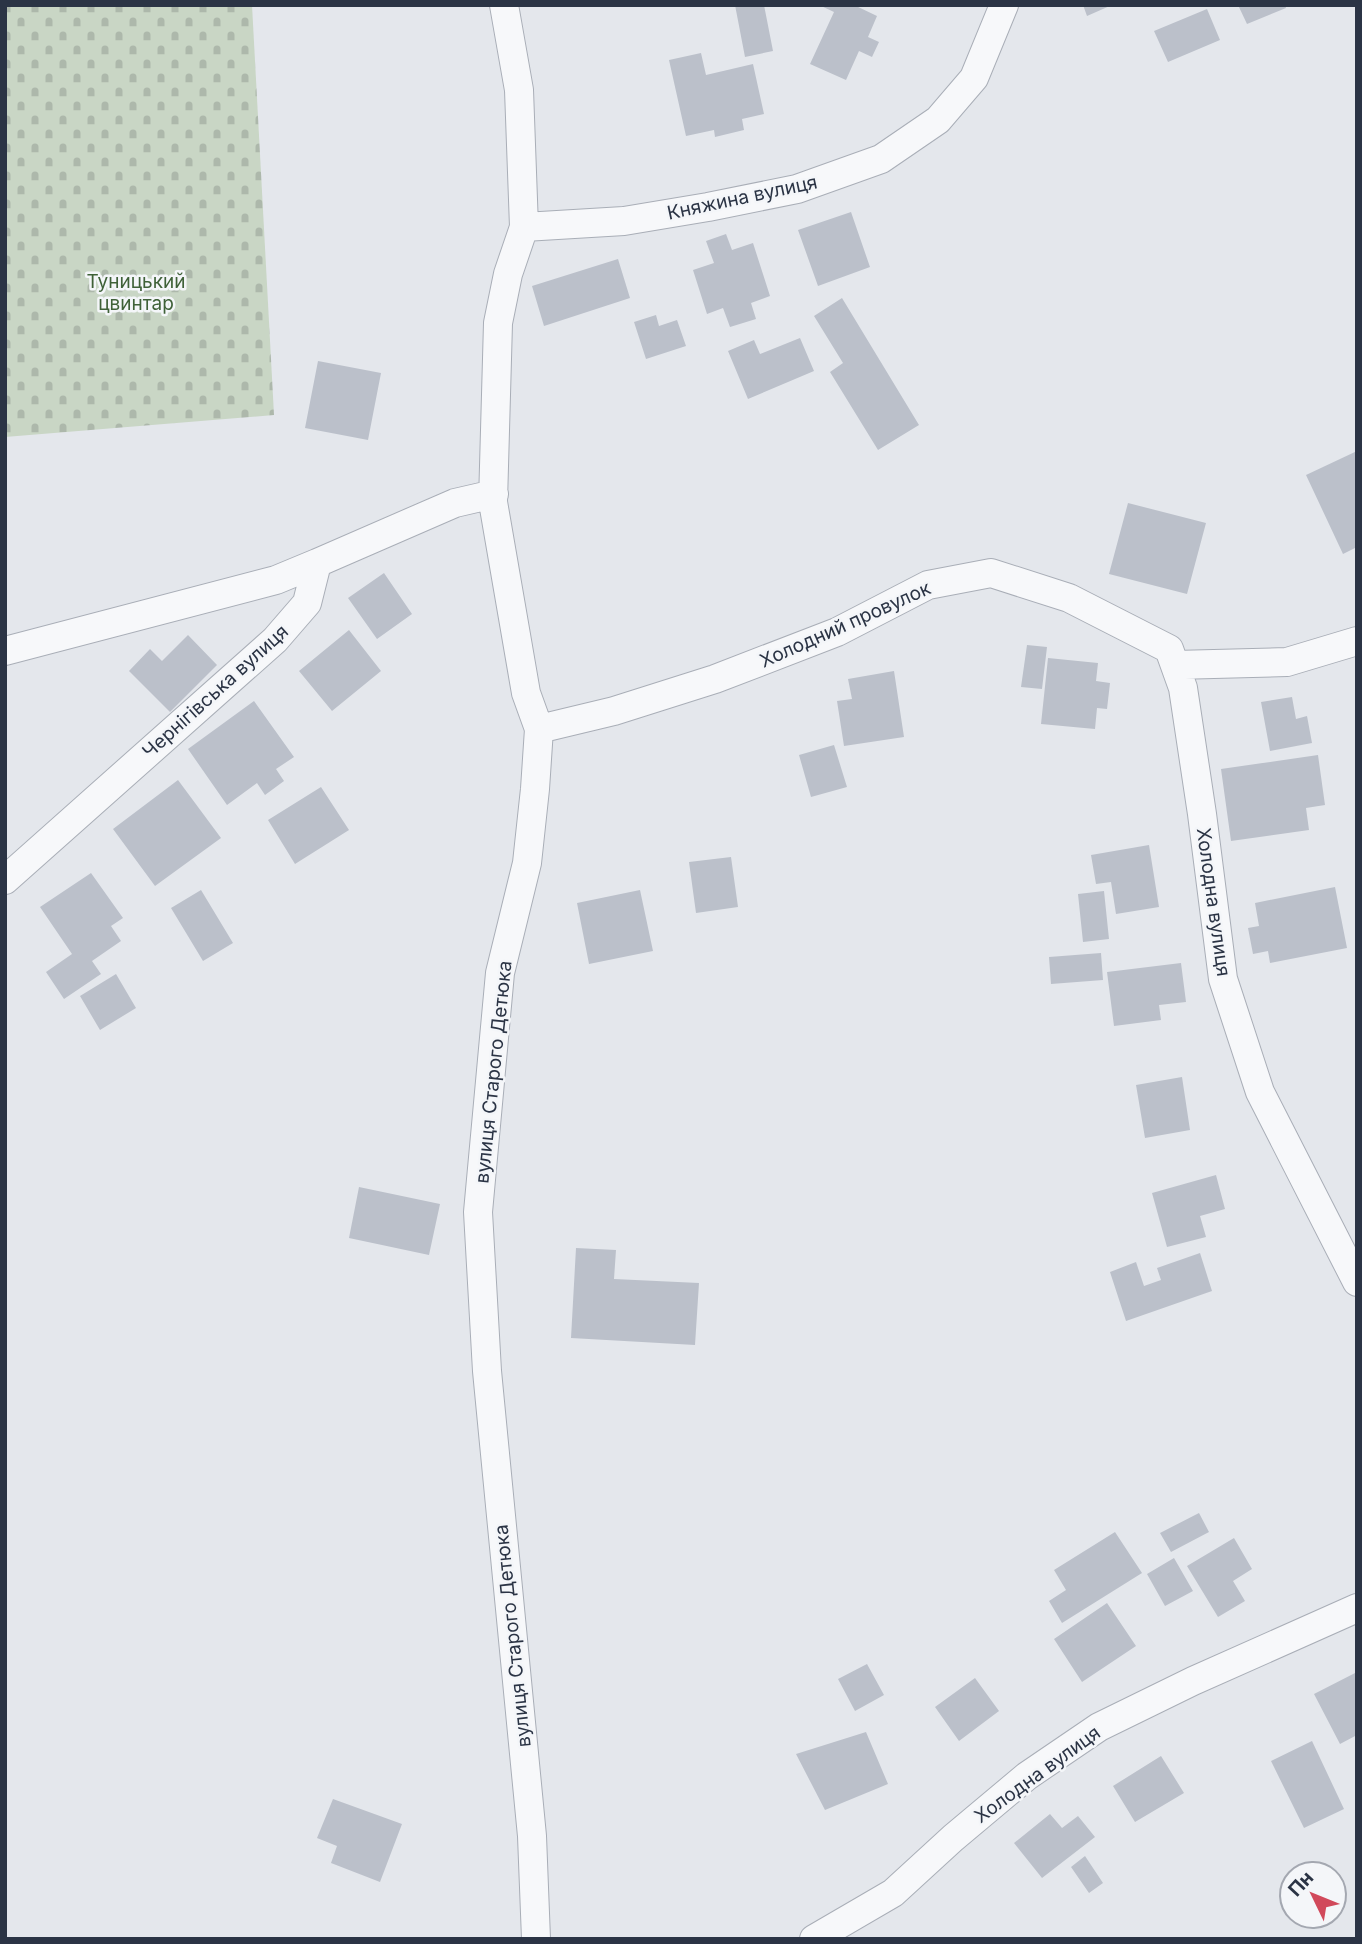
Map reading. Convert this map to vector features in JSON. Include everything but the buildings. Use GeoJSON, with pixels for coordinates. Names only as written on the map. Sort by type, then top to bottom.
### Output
{"type":"FeatureCollection","features":[{"type":"Feature","properties":{"kind":"street","name":"вулиця Старого Детюка"},"geometry":{"type":"LineString","coordinates":[[504,5],[519,90],[524,228],[508,274],[498,323],[494,494],[526,693],[538,729],[527,863],[500,973],[478,1212],[487,1370],[532,1836],[536,1939]]}},
{"type":"Feature","properties":{"kind":"street","name":"Княжина вулиця"},"geometry":{"type":"LineString","coordinates":[[524,228],[624,221],[708,207],[797,189],[881,159],[938,120],[974,78],[1004,5]]}},
{"type":"Feature","properties":{"kind":"street"},"geometry":{"type":"LineString","coordinates":[[5,651],[276,580],[455,503],[494,494]]}},
{"type":"Feature","properties":{"kind":"street","name":"Чернігівська вулиця"},"geometry":{"type":"LineString","coordinates":[[5,880],[275,640],[307,603],[317,563]]}},
{"type":"Feature","properties":{"kind":"street","name":"Холодний провулок"},"geometry":{"type":"LineString","coordinates":[[538,729],[614,711],[715,679],[837,632],[928,585],[991,573],[1069,598],[1169,649],[1175,665]]}},
{"type":"Feature","properties":{"kind":"street"},"geometry":{"type":"LineString","coordinates":[[1175,665],[1287,662],[1357,641]]}},
{"type":"Feature","properties":{"kind":"street","name":"Холодна вулиця"},"geometry":{"type":"LineString","coordinates":[[1175,665],[1183,688],[1223,979],[1260,1092],[1357,1282]]}},
{"type":"Feature","properties":{"kind":"street","name":"Холодна вулиця"},"geometry":{"type":"LineString","coordinates":[[814,1939],[893,1893],[1027,1776],[1098,1727],[1193,1681],[1357,1608]]}},
{"type":"Feature","properties":{"kind":"green space","name":"Туницький цвинтар"},"geometry":{"type":"Polygon","coordinates":[[[5,5],[252,5],[274,415],[5,437],[5,5]]]}}]}
